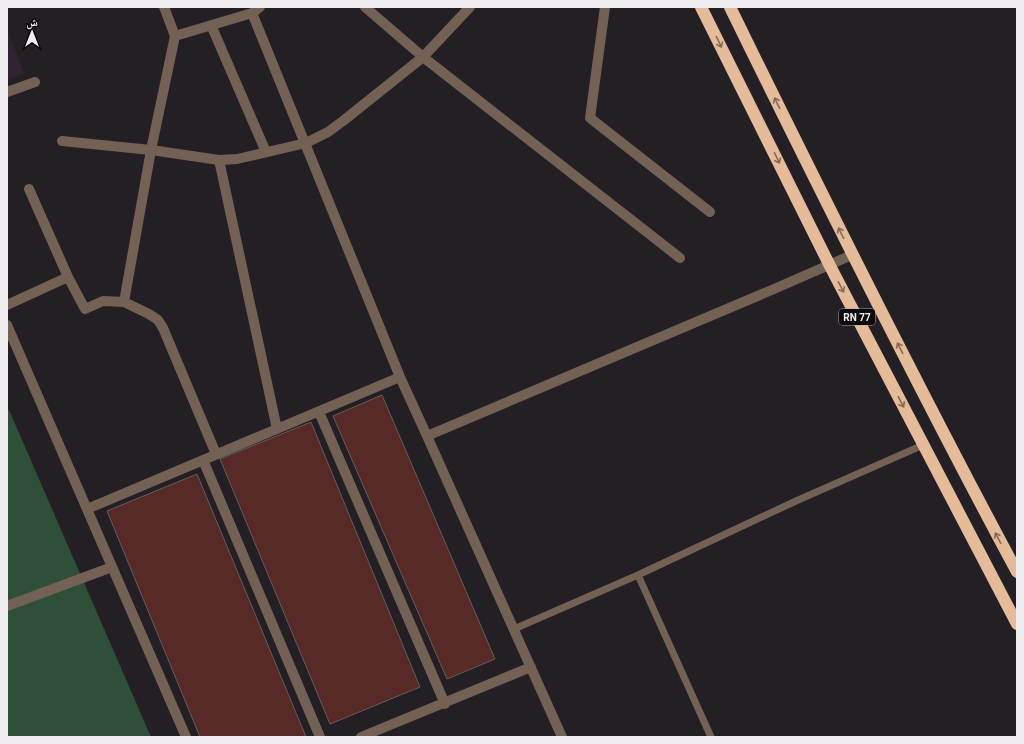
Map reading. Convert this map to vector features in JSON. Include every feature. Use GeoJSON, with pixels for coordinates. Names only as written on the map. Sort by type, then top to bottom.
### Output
{"type":"FeatureCollection","features":[{"type":"Feature","properties":{"kind":"highway","name":"RN 77"},"geometry":{"type":"LineString","coordinates":[[701,7],[830,266],[1017,624]]}},
{"type":"Feature","properties":{"kind":"highway","name":"RN 77"},"geometry":{"type":"LineString","coordinates":[[730,7],[852,255],[1017,572]]}},
{"type":"Feature","properties":{"kind":"street"},"geometry":{"type":"LineString","coordinates":[[124,302],[151,150],[175,36],[164,7]]}},
{"type":"Feature","properties":{"kind":"street"},"geometry":{"type":"LineString","coordinates":[[365,7],[423,57],[680,258]]}},
{"type":"Feature","properties":{"kind":"street"},"geometry":{"type":"LineString","coordinates":[[62,141],[151,150],[219,160],[237,159],[306,143],[328,132],[343,121],[423,57],[470,7]]}},
{"type":"Feature","properties":{"kind":"street"},"geometry":{"type":"LineString","coordinates":[[605,7],[590,118],[710,212]]}},
{"type":"Feature","properties":{"kind":"street"},"geometry":{"type":"LineString","coordinates":[[175,36],[256,10],[306,143],[400,377],[562,737]]}},
{"type":"Feature","properties":{"kind":"street"},"geometry":{"type":"LineString","coordinates":[[211,25],[266,152]]}},
{"type":"Feature","properties":{"kind":"street"},"geometry":{"type":"LineString","coordinates":[[7,92],[35,82]]}},
{"type":"Feature","properties":{"kind":"street"},"geometry":{"type":"LineString","coordinates":[[219,160],[277,429]]}},
{"type":"Feature","properties":{"kind":"street"},"geometry":{"type":"LineString","coordinates":[[29,189],[68,277],[86,309],[103,301],[124,302],[158,320],[163,328],[216,454]]}},
{"type":"Feature","properties":{"kind":"street"},"geometry":{"type":"LineString","coordinates":[[427,436],[830,266],[852,255]]}},
{"type":"Feature","properties":{"kind":"street"},"geometry":{"type":"LineString","coordinates":[[7,305],[68,277]]}},
{"type":"Feature","properties":{"kind":"street"},"geometry":{"type":"LineString","coordinates":[[7,325],[186,737]]}},
{"type":"Feature","properties":{"kind":"street"},"geometry":{"type":"LineString","coordinates":[[87,509],[400,377]]}},
{"type":"Feature","properties":{"kind":"street"},"geometry":{"type":"LineString","coordinates":[[318,412],[445,704]]}},
{"type":"Feature","properties":{"kind":"street"},"geometry":{"type":"LineString","coordinates":[[203,460],[320,737]]}},
{"type":"Feature","properties":{"kind":"street"},"geometry":{"type":"LineString","coordinates":[[7,606],[112,567]]}},
{"type":"Feature","properties":{"kind":"street"},"geometry":{"type":"LineString","coordinates":[[361,737],[445,704],[531,667]]}},
{"type":"Feature","properties":{"kind":"lane"},"geometry":{"type":"LineString","coordinates":[[514,629],[638,575],[796,501],[923,445]]}},
{"type":"Feature","properties":{"kind":"lane"},"geometry":{"type":"LineString","coordinates":[[638,575],[711,737]]}},
{"type":"Feature","properties":{"kind":"shaded area"},"geometry":{"type":"Polygon","coordinates":[[[7,28],[24,74],[7,80],[7,28]]]}},
{"type":"Feature","properties":{"kind":"green space"},"geometry":{"type":"Polygon","coordinates":[[[9,410],[151,737],[7,737],[7,411],[9,410]]]}},
{"type":"Feature","properties":{"kind":"building"},"geometry":{"type":"Polygon","coordinates":[[[382,395],[495,659],[447,679],[333,416],[382,395]]]}},
{"type":"Feature","properties":{"kind":"building"},"geometry":{"type":"Polygon","coordinates":[[[311,422],[420,687],[330,724],[220,459],[311,422]]]}},
{"type":"Feature","properties":{"kind":"building"},"geometry":{"type":"Polygon","coordinates":[[[197,474],[306,737],[200,737],[107,511],[197,474]]]}}]}
